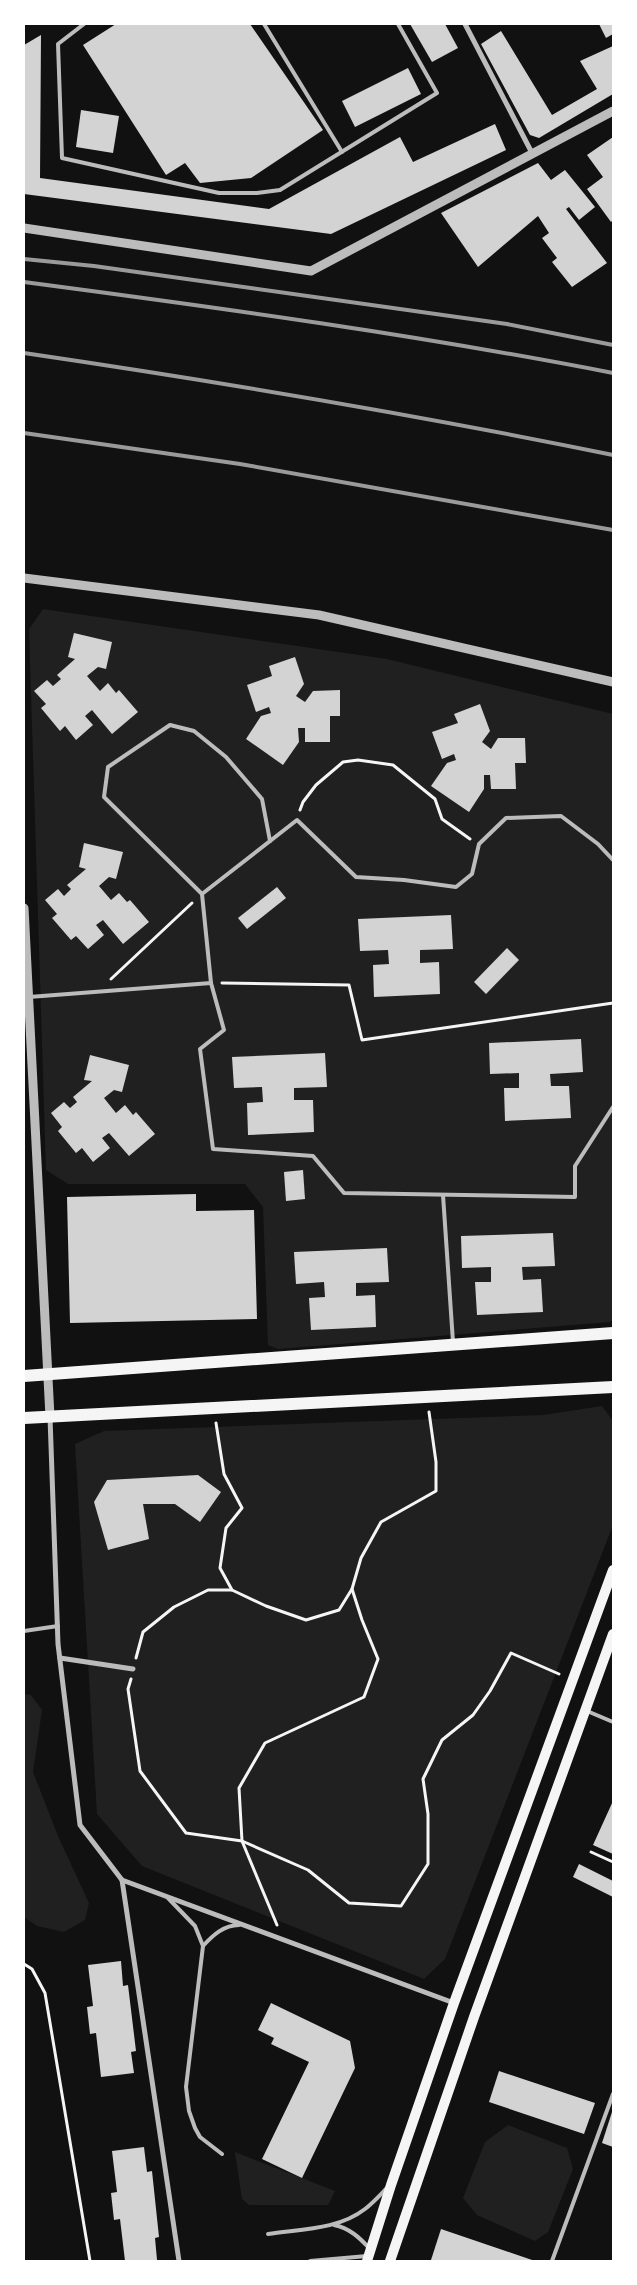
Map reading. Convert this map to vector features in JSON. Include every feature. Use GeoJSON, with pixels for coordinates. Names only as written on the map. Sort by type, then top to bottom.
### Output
{"type":"FeatureCollection","features":[{"type":"Feature","properties":{"kind":"main road"},"geometry":{"type":"LineString","coordinates":[[24,1376],[613,1333]]}},
{"type":"Feature","properties":{"kind":"main road"},"geometry":{"type":"LineString","coordinates":[[24,1418],[427,1395],[613,1387]]}},
{"type":"Feature","properties":{"kind":"main road"},"geometry":{"type":"LineString","coordinates":[[587,1388],[613,1395]]}},
{"type":"Feature","properties":{"kind":"main road"},"geometry":{"type":"LineString","coordinates":[[369,2255],[390,2184],[454,2003],[613,1570]]}},
{"type":"Feature","properties":{"kind":"main road"},"geometry":{"type":"LineString","coordinates":[[390,2261],[474,2017],[613,1634]]}},
{"type":"Feature","properties":{"kind":"street"},"geometry":{"type":"LineString","coordinates":[[465,24],[532,153]]}},
{"type":"Feature","properties":{"kind":"street"},"geometry":{"type":"LineString","coordinates":[[24,228],[311,271],[613,111]]}},
{"type":"Feature","properties":{"kind":"street"},"geometry":{"type":"LineString","coordinates":[[24,578],[319,615],[613,682]]}},
{"type":"Feature","properties":{"kind":"street"},"geometry":{"type":"LineString","coordinates":[[24,908],[48,1374],[60,1658],[80,1825],[122,1880],[179,2261]]}},
{"type":"Feature","properties":{"kind":"street"},"geometry":{"type":"LineString","coordinates":[[60,1658],[133,1669]]}},
{"type":"Feature","properties":{"kind":"street"},"geometry":{"type":"LineString","coordinates":[[122,1880],[454,2003]]}},
{"type":"Feature","properties":{"kind":"lane"},"geometry":{"type":"LineString","coordinates":[[84,24],[58,44],[62,158],[219,193],[256,194],[280,190],[437,93],[398,24]]}},
{"type":"Feature","properties":{"kind":"lane"},"geometry":{"type":"LineString","coordinates":[[264,24],[342,152]]}},
{"type":"Feature","properties":{"kind":"lane"},"geometry":{"type":"LineString","coordinates":[[270,841],[262,799],[226,757],[194,731],[170,725],[108,767],[104,796],[202,894],[211,983],[224,1030],[200,1049],[213,1149],[313,1156],[344,1193],[575,1197],[575,1166],[613,1107]]}},
{"type":"Feature","properties":{"kind":"lane"},"geometry":{"type":"LineString","coordinates":[[202,894],[297,820],[356,877],[404,880],[456,887],[472,874],[479,844],[506,818],[561,816],[598,844],[613,860]]}},
{"type":"Feature","properties":{"kind":"lane"},"geometry":{"type":"LineString","coordinates":[[29,997],[211,983]]}},
{"type":"Feature","properties":{"kind":"lane"},"geometry":{"type":"LineString","coordinates":[[442,1195],[453,1344]]}},
{"type":"Feature","properties":{"kind":"lane"},"geometry":{"type":"LineString","coordinates":[[24,1631],[58,1626]]}},
{"type":"Feature","properties":{"kind":"lane"},"geometry":{"type":"LineString","coordinates":[[585,1711],[613,1722]]}},
{"type":"Feature","properties":{"kind":"lane"},"geometry":{"type":"LineString","coordinates":[[166,1897],[195,1926],[203,1946],[186,2087],[189,2111],[195,2128],[200,2137],[222,2154]]}},
{"type":"Feature","properties":{"kind":"lane"},"geometry":{"type":"LineString","coordinates":[[203,1946],[214,1934],[231,1925],[243,1924]]}},
{"type":"Feature","properties":{"kind":"lane"},"geometry":{"type":"LineString","coordinates":[[552,2261],[613,2094]]}},
{"type":"Feature","properties":{"kind":"lane"},"geometry":{"type":"LineString","coordinates":[[268,2234],[332,2225],[346,2220],[364,2209],[390,2184]]}},
{"type":"Feature","properties":{"kind":"lane"},"geometry":{"type":"LineString","coordinates":[[310,2261],[369,2255],[360,2238],[344,2228],[332,2225]]}},
{"type":"Feature","properties":{"kind":"path"},"geometry":{"type":"LineString","coordinates":[[297,820],[303,802],[316,784],[343,762],[358,760],[393,765],[435,799],[442,819],[479,844]]}},
{"type":"Feature","properties":{"kind":"path"},"geometry":{"type":"LineString","coordinates":[[96,992],[202,894]]}},
{"type":"Feature","properties":{"kind":"path"},"geometry":{"type":"LineString","coordinates":[[211,983],[349,985],[362,1040],[613,1003]]}},
{"type":"Feature","properties":{"kind":"path"},"geometry":{"type":"LineString","coordinates":[[427,1395],[436,1462],[436,1491],[381,1522],[361,1558],[352,1589],[339,1610],[306,1620],[266,1606],[232,1590],[208,1590],[174,1607],[143,1632],[128,1689],[140,1771],[186,1833],[242,1841],[308,1870],[348,1903],[401,1906],[428,1864],[428,1814],[423,1779],[442,1740],[473,1715],[490,1692],[511,1653],[574,1680]]}},
{"type":"Feature","properties":{"kind":"path"},"geometry":{"type":"LineString","coordinates":[[213,1408],[224,1474],[242,1508],[226,1528],[220,1568],[232,1590]]}},
{"type":"Feature","properties":{"kind":"path"},"geometry":{"type":"LineString","coordinates":[[283,1939],[242,1841],[239,1788],[265,1743],[364,1697],[378,1659],[352,1589]]}},
{"type":"Feature","properties":{"kind":"path"},"geometry":{"type":"LineString","coordinates":[[591,1852],[613,1862]]}},
{"type":"Feature","properties":{"kind":"path"},"geometry":{"type":"LineString","coordinates":[[24,1964],[32,1969],[45,1993],[90,2261]]}},
{"type":"Feature","properties":{"kind":"shaded area"},"geometry":{"type":"Polygon","coordinates":[[[43,609],[387,659],[613,714],[613,1319],[610,1322],[278,1349],[268,1345],[263,1207],[245,1184],[68,1184],[46,1170],[29,629],[43,609]]]}},
{"type":"Feature","properties":{"kind":"shaded area"},"geometry":{"type":"Polygon","coordinates":[[[602,1406],[613,1421],[613,1525],[445,1959],[424,1979],[142,1866],[97,1814],[75,1444],[104,1431],[543,1415],[602,1406]]]}},
{"type":"Feature","properties":{"kind":"shaded area"},"geometry":{"type":"Polygon","coordinates":[[[24,1694],[31,1695],[42,1710],[33,1772],[58,1836],[89,1903],[85,1920],[64,1932],[37,1926],[24,1917],[24,1694]]]}},
{"type":"Feature","properties":{"kind":"shaded area"},"geometry":{"type":"Polygon","coordinates":[[[508,2125],[567,2148],[573,2169],[548,2232],[535,2241],[477,2215],[463,2198],[485,2142],[508,2125]]]}},
{"type":"Feature","properties":{"kind":"shaded area"},"geometry":{"type":"Polygon","coordinates":[[[235,2152],[335,2191],[328,2205],[249,2205],[242,2199],[235,2152]]]}},
{"type":"Feature","properties":{"kind":"building"},"geometry":{"type":"Polygon","coordinates":[[[116,24],[250,24],[323,130],[251,178],[200,183],[185,163],[166,175],[83,45],[116,24]]]}},
{"type":"Feature","properties":{"kind":"building"},"geometry":{"type":"Polygon","coordinates":[[[410,24],[445,24],[458,48],[432,62],[410,24]]]}},
{"type":"Feature","properties":{"kind":"building"},"geometry":{"type":"Polygon","coordinates":[[[599,24],[613,24],[613,34],[606,38],[599,24]]]}},
{"type":"Feature","properties":{"kind":"building"},"geometry":{"type":"Polygon","coordinates":[[[501,31],[552,115],[597,89],[580,61],[613,46],[613,94],[539,138],[530,135],[481,44],[501,31]]]}},
{"type":"Feature","properties":{"kind":"building"},"geometry":{"type":"Polygon","coordinates":[[[41,35],[40,178],[269,209],[400,137],[413,162],[495,124],[506,150],[331,234],[24,194],[24,45],[41,35]]]}},
{"type":"Feature","properties":{"kind":"building"},"geometry":{"type":"Polygon","coordinates":[[[408,68],[421,94],[355,127],[342,101],[408,68]]]}},
{"type":"Feature","properties":{"kind":"building"},"geometry":{"type":"Polygon","coordinates":[[[81,110],[119,116],[113,153],[76,147],[81,110]]]}},
{"type":"Feature","properties":{"kind":"building"},"geometry":{"type":"Polygon","coordinates":[[[613,137],[613,220],[611,222],[587,189],[603,177],[587,155],[613,137]]]}},
{"type":"Feature","properties":{"kind":"building"},"geometry":{"type":"Polygon","coordinates":[[[538,163],[551,180],[565,170],[595,207],[579,220],[569,207],[566,209],[607,263],[572,287],[552,262],[557,258],[542,238],[549,233],[538,216],[478,267],[441,213],[538,163]]]}},
{"type":"Feature","properties":{"kind":"building"},"geometry":{"type":"Polygon","coordinates":[[[74,633],[112,642],[106,669],[98,667],[87,676],[100,691],[108,683],[116,693],[119,690],[138,712],[112,734],[92,710],[85,716],[93,725],[76,740],[65,726],[60,731],[41,708],[46,704],[34,691],[47,680],[53,686],[61,679],[57,675],[75,659],[68,657],[74,633]]]}},
{"type":"Feature","properties":{"kind":"building"},"geometry":{"type":"Polygon","coordinates":[[[295,657],[304,684],[296,696],[305,702],[313,691],[340,690],[340,716],[330,716],[330,742],[305,742],[305,728],[298,728],[299,742],[283,765],[246,739],[261,716],[271,713],[269,707],[256,712],[247,685],[272,676],[269,666],[295,657]]]}},
{"type":"Feature","properties":{"kind":"building"},"geometry":{"type":"Polygon","coordinates":[[[480,704],[490,731],[482,742],[491,749],[498,738],[525,738],[526,763],[515,763],[516,789],[491,789],[490,775],[484,775],[484,789],[469,812],[431,786],[447,763],[456,760],[454,754],[442,759],[432,732],[458,723],[454,714],[480,704]]]}},
{"type":"Feature","properties":{"kind":"building"},"geometry":{"type":"Polygon","coordinates":[[[84,843],[123,852],[116,879],[109,877],[99,886],[111,900],[119,893],[127,902],[130,900],[149,922],[123,944],[103,920],[96,925],[104,935],[88,949],[76,936],[71,940],[52,918],[57,914],[45,900],[58,889],[64,896],[71,889],[67,885],[86,869],[79,867],[84,843]]]}},
{"type":"Feature","properties":{"kind":"building"},"geometry":{"type":"Polygon","coordinates":[[[277,887],[286,898],[247,929],[238,918],[277,887]]]}},
{"type":"Feature","properties":{"kind":"building"},"geometry":{"type":"Polygon","coordinates":[[[451,915],[453,949],[420,950],[420,963],[439,962],[440,994],[374,997],[373,965],[389,964],[388,950],[360,951],[358,919],[451,915]]]}},
{"type":"Feature","properties":{"kind":"building"},"geometry":{"type":"Polygon","coordinates":[[[507,948],[519,960],[486,994],[474,982],[507,948]]]}},
{"type":"Feature","properties":{"kind":"building"},"geometry":{"type":"Polygon","coordinates":[[[581,1039],[583,1072],[550,1074],[551,1086],[569,1086],[571,1118],[505,1121],[504,1088],[519,1088],[519,1073],[490,1074],[489,1043],[581,1039]]]}},
{"type":"Feature","properties":{"kind":"building"},"geometry":{"type":"Polygon","coordinates":[[[325,1053],[327,1087],[294,1088],[294,1100],[313,1100],[314,1132],[248,1135],[247,1103],[263,1102],[262,1087],[234,1088],[232,1057],[325,1053]]]}},
{"type":"Feature","properties":{"kind":"building"},"geometry":{"type":"Polygon","coordinates":[[[90,1055],[129,1065],[122,1092],[114,1090],[104,1098],[116,1113],[125,1105],[133,1115],[136,1112],[155,1134],[129,1156],[109,1133],[102,1138],[110,1148],[93,1162],[82,1148],[76,1153],[58,1131],[62,1127],[51,1113],[64,1102],[70,1108],[77,1102],[73,1097],[92,1081],[84,1080],[90,1055]]]}},
{"type":"Feature","properties":{"kind":"building"},"geometry":{"type":"Polygon","coordinates":[[[303,1170],[305,1199],[286,1201],[284,1172],[303,1170]]]}},
{"type":"Feature","properties":{"kind":"building"},"geometry":{"type":"Polygon","coordinates":[[[196,1194],[196,1211],[254,1210],[257,1319],[70,1323],[67,1197],[196,1194]]]}},
{"type":"Feature","properties":{"kind":"building"},"geometry":{"type":"Polygon","coordinates":[[[553,1233],[555,1266],[522,1267],[523,1280],[541,1279],[543,1312],[477,1315],[475,1282],[491,1282],[491,1267],[462,1268],[461,1236],[553,1233]]]}},
{"type":"Feature","properties":{"kind":"building"},"geometry":{"type":"Polygon","coordinates":[[[387,1248],[389,1282],[356,1283],[356,1296],[375,1295],[376,1327],[311,1330],[309,1298],[325,1297],[324,1282],[296,1284],[294,1252],[387,1248]]]}},
{"type":"Feature","properties":{"kind":"building"},"geometry":{"type":"Polygon","coordinates":[[[198,1475],[221,1492],[200,1522],[175,1504],[143,1504],[149,1539],[108,1550],[94,1502],[107,1480],[198,1475]]]}},
{"type":"Feature","properties":{"kind":"building"},"geometry":{"type":"Polygon","coordinates":[[[613,1801],[613,1854],[593,1845],[613,1801]]]}},
{"type":"Feature","properties":{"kind":"building"},"geometry":{"type":"Polygon","coordinates":[[[579,1864],[613,1881],[613,1897],[573,1877],[579,1864]]]}},
{"type":"Feature","properties":{"kind":"building"},"geometry":{"type":"Polygon","coordinates":[[[121,1961],[123,1986],[128,1985],[136,2051],[131,2052],[134,2073],[101,2077],[96,2033],[90,2034],[87,2007],[93,2006],[88,1965],[121,1961]]]}},
{"type":"Feature","properties":{"kind":"building"},"geometry":{"type":"Polygon","coordinates":[[[271,2003],[350,2041],[355,2068],[302,2178],[262,2159],[309,2062],[271,2044],[274,2038],[258,2030],[271,2003]]]}},
{"type":"Feature","properties":{"kind":"building"},"geometry":{"type":"Polygon","coordinates":[[[499,2071],[595,2103],[584,2134],[489,2102],[499,2071]]]}},
{"type":"Feature","properties":{"kind":"building"},"geometry":{"type":"Polygon","coordinates":[[[613,2113],[613,2147],[602,2143],[613,2113]]]}},
{"type":"Feature","properties":{"kind":"building"},"geometry":{"type":"Polygon","coordinates":[[[144,2147],[147,2172],[152,2171],[159,2237],[155,2238],[157,2260],[125,2261],[120,2219],[114,2220],[111,2193],[117,2192],[112,2151],[144,2147]]]}},
{"type":"Feature","properties":{"kind":"building"},"geometry":{"type":"Polygon","coordinates":[[[441,2229],[535,2261],[431,2260],[441,2229]]]}},
{"type":"Feature","properties":{"kind":"railway"},"geometry":{"type":"LineString","coordinates":[[24,259],[94,266],[507,324],[613,345]]}},
{"type":"Feature","properties":{"kind":"railway"},"geometry":{"type":"LineString","coordinates":[[24,282],[393,334],[613,373]]}},
{"type":"Feature","properties":{"kind":"railway"},"geometry":{"type":"LineString","coordinates":[[24,353],[319,400],[613,455]]}},
{"type":"Feature","properties":{"kind":"railway"},"geometry":{"type":"LineString","coordinates":[[24,433],[240,464],[613,530]]}}]}
